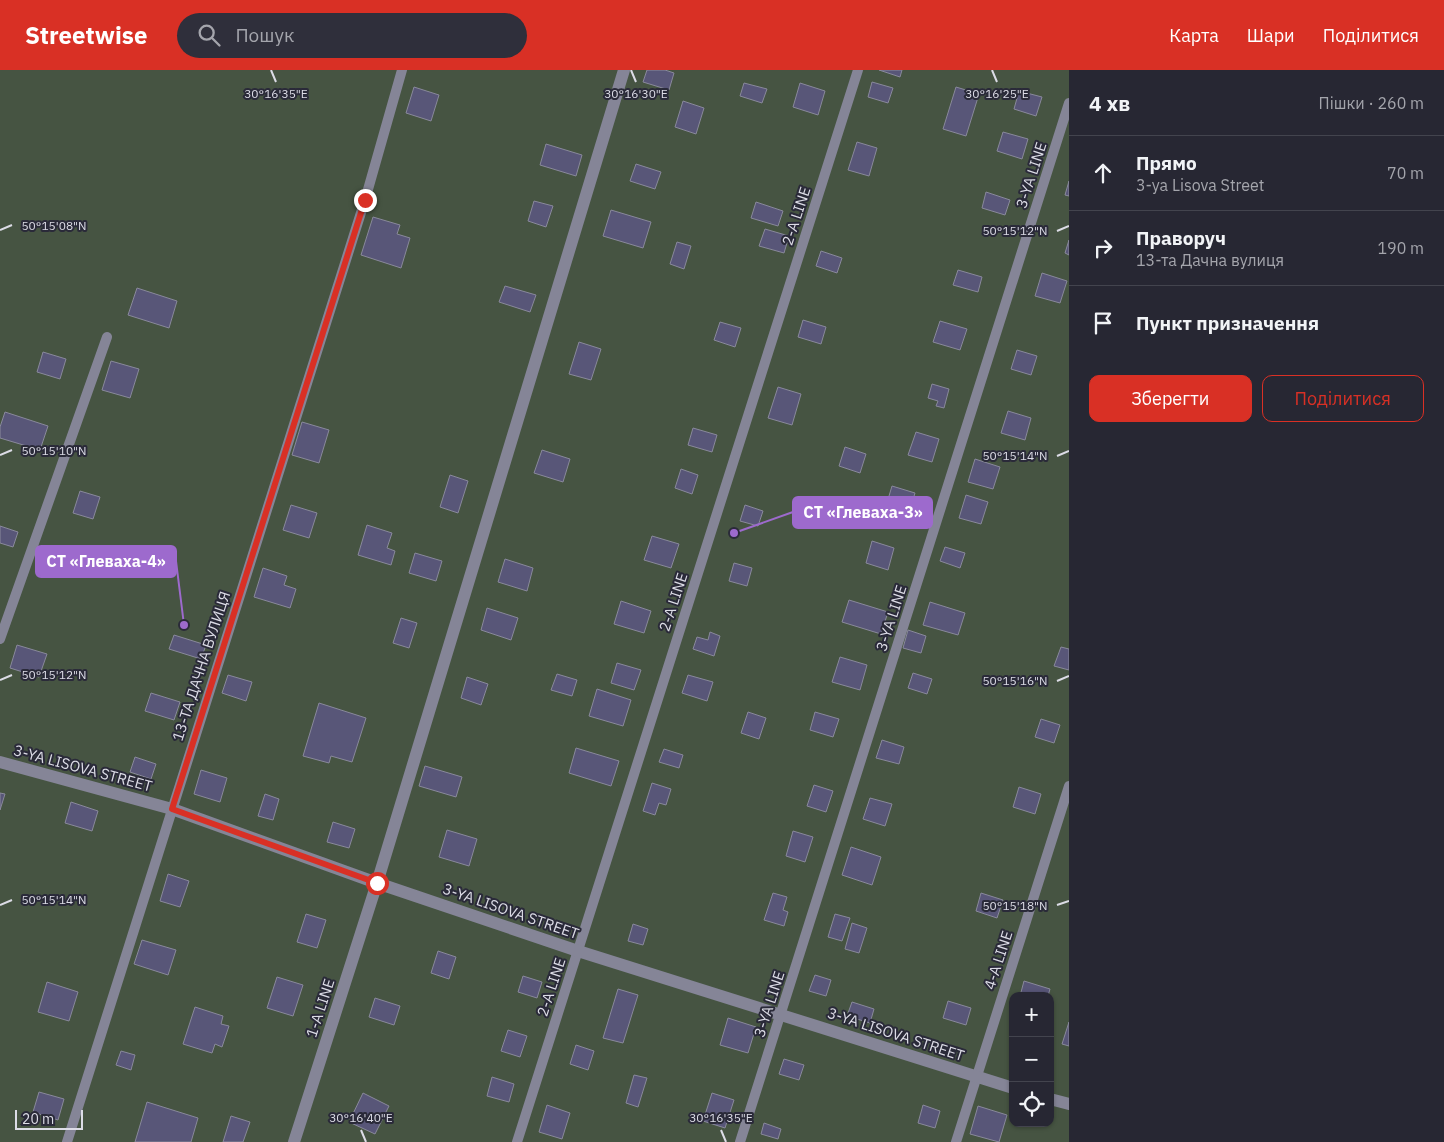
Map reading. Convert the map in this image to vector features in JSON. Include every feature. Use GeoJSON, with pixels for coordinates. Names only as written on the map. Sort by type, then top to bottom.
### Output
{"type":"FeatureCollection","features":[{"type":"Feature","properties":{"kind":"street","name":"1-A LINE"},"geometry":{"type":"LineString","coordinates":[[294,1142],[377,883],[624,70]]}},
{"type":"Feature","properties":{"kind":"street","name":"3-YA LISOVA STREET"},"geometry":{"type":"LineString","coordinates":[[0,762],[172,809],[377,883],[578,951],[1009,1087]]}},
{"type":"Feature","properties":{"kind":"street"},"geometry":{"type":"LineString","coordinates":[[1054,1100],[1069,1104]]}},
{"type":"Feature","properties":{"kind":"lane","name":"13-ТА ДАЧНА ВУЛИЦЯ"},"geometry":{"type":"LineString","coordinates":[[66,1142],[365,200],[402,70]]}},
{"type":"Feature","properties":{"kind":"lane","name":"2-A LINE"},"geometry":{"type":"LineString","coordinates":[[517,1142],[858,70]]}},
{"type":"Feature","properties":{"kind":"lane","name":"3-YA LINE"},"geometry":{"type":"LineString","coordinates":[[740,1142],[1069,103]]}},
{"type":"Feature","properties":{"kind":"lane"},"geometry":{"type":"LineString","coordinates":[[0,639],[107,337]]}},
{"type":"Feature","properties":{"kind":"lane","name":"4-A LINE"},"geometry":{"type":"LineString","coordinates":[[956,1142],[1069,786]]}},
{"type":"Feature","properties":{"kind":"green space"},"geometry":{"type":"Polygon","coordinates":[[[0,70],[1069,70],[1069,1142],[0,1142],[0,70]]]}},
{"type":"Feature","properties":{"kind":"building"},"geometry":{"type":"Polygon","coordinates":[[[647,70],[665,70],[674,73],[669,90],[643,82],[647,70]]]}},
{"type":"Feature","properties":{"kind":"building"},"geometry":{"type":"Polygon","coordinates":[[[879,70],[902,70],[900,77],[879,70]]]}},
{"type":"Feature","properties":{"kind":"building"},"geometry":{"type":"Polygon","coordinates":[[[872,82],[893,88],[888,103],[868,97],[872,82]]]}},
{"type":"Feature","properties":{"kind":"building"},"geometry":{"type":"Polygon","coordinates":[[[744,83],[767,89],[762,103],[740,96],[744,83]]]}},
{"type":"Feature","properties":{"kind":"building"},"geometry":{"type":"Polygon","coordinates":[[[800,83],[825,91],[818,115],[793,107],[800,83]]]}},
{"type":"Feature","properties":{"kind":"building"},"geometry":{"type":"Polygon","coordinates":[[[414,87],[439,95],[431,121],[406,113],[414,87]]]}},
{"type":"Feature","properties":{"kind":"building"},"geometry":{"type":"Polygon","coordinates":[[[956,87],[979,94],[966,136],[943,129],[956,87]]]}},
{"type":"Feature","properties":{"kind":"building"},"geometry":{"type":"Polygon","coordinates":[[[1019,91],[1042,97],[1036,116],[1014,109],[1019,91]]]}},
{"type":"Feature","properties":{"kind":"building"},"geometry":{"type":"Polygon","coordinates":[[[683,101],[704,108],[696,134],[675,127],[683,101]]]}},
{"type":"Feature","properties":{"kind":"building"},"geometry":{"type":"Polygon","coordinates":[[[1003,132],[1028,139],[1022,159],[997,151],[1003,132]]]}},
{"type":"Feature","properties":{"kind":"building"},"geometry":{"type":"Polygon","coordinates":[[[857,142],[877,148],[869,176],[848,170],[857,142]]]}},
{"type":"Feature","properties":{"kind":"building"},"geometry":{"type":"Polygon","coordinates":[[[546,144],[582,155],[576,176],[540,165],[546,144]]]}},
{"type":"Feature","properties":{"kind":"building"},"geometry":{"type":"Polygon","coordinates":[[[636,164],[661,172],[655,189],[630,181],[636,164]]]}},
{"type":"Feature","properties":{"kind":"building"},"geometry":{"type":"Polygon","coordinates":[[[1069,181],[1069,196],[1065,195],[1069,181]]]}},
{"type":"Feature","properties":{"kind":"building"},"geometry":{"type":"Polygon","coordinates":[[[986,192],[1010,200],[1005,215],[982,208],[986,192]]]}},
{"type":"Feature","properties":{"kind":"building"},"geometry":{"type":"Polygon","coordinates":[[[534,201],[553,206],[546,227],[528,221],[534,201]]]}},
{"type":"Feature","properties":{"kind":"building"},"geometry":{"type":"Polygon","coordinates":[[[756,202],[783,211],[778,226],[751,218],[756,202]]]}},
{"type":"Feature","properties":{"kind":"building"},"geometry":{"type":"Polygon","coordinates":[[[611,210],[651,222],[643,248],[603,236],[611,210]]]}},
{"type":"Feature","properties":{"kind":"building"},"geometry":{"type":"Polygon","coordinates":[[[373,217],[400,225],[397,234],[410,238],[401,268],[361,255],[373,217]]]}},
{"type":"Feature","properties":{"kind":"building"},"geometry":{"type":"Polygon","coordinates":[[[765,229],[789,236],[784,253],[759,246],[765,229]]]}},
{"type":"Feature","properties":{"kind":"building"},"geometry":{"type":"Polygon","coordinates":[[[1069,240],[1069,255],[1065,253],[1069,240]]]}},
{"type":"Feature","properties":{"kind":"building"},"geometry":{"type":"Polygon","coordinates":[[[677,242],[691,246],[684,269],[670,264],[677,242]]]}},
{"type":"Feature","properties":{"kind":"building"},"geometry":{"type":"Polygon","coordinates":[[[821,251],[842,258],[837,273],[816,266],[821,251]]]}},
{"type":"Feature","properties":{"kind":"building"},"geometry":{"type":"Polygon","coordinates":[[[958,270],[982,277],[978,292],[953,285],[958,270]]]}},
{"type":"Feature","properties":{"kind":"building"},"geometry":{"type":"Polygon","coordinates":[[[1042,273],[1067,281],[1060,303],[1035,296],[1042,273]]]}},
{"type":"Feature","properties":{"kind":"building"},"geometry":{"type":"Polygon","coordinates":[[[505,286],[536,295],[530,312],[499,302],[505,286]]]}},
{"type":"Feature","properties":{"kind":"building"},"geometry":{"type":"Polygon","coordinates":[[[137,288],[177,301],[169,328],[128,315],[137,288]]]}},
{"type":"Feature","properties":{"kind":"building"},"geometry":{"type":"Polygon","coordinates":[[[803,320],[826,327],[821,344],[798,337],[803,320]]]}},
{"type":"Feature","properties":{"kind":"building"},"geometry":{"type":"Polygon","coordinates":[[[940,321],[967,329],[960,350],[933,342],[940,321]]]}},
{"type":"Feature","properties":{"kind":"building"},"geometry":{"type":"Polygon","coordinates":[[[720,322],[741,328],[735,347],[714,340],[720,322]]]}},
{"type":"Feature","properties":{"kind":"building"},"geometry":{"type":"Polygon","coordinates":[[[579,342],[601,349],[591,380],[569,374],[579,342]]]}},
{"type":"Feature","properties":{"kind":"building"},"geometry":{"type":"Polygon","coordinates":[[[1017,350],[1037,356],[1031,375],[1011,369],[1017,350]]]}},
{"type":"Feature","properties":{"kind":"building"},"geometry":{"type":"Polygon","coordinates":[[[43,352],[66,359],[60,379],[37,372],[43,352]]]}},
{"type":"Feature","properties":{"kind":"building"},"geometry":{"type":"Polygon","coordinates":[[[111,361],[139,369],[130,398],[102,390],[111,361]]]}},
{"type":"Feature","properties":{"kind":"building"},"geometry":{"type":"Polygon","coordinates":[[[932,384],[949,389],[944,408],[936,406],[938,401],[928,398],[932,384]]]}},
{"type":"Feature","properties":{"kind":"building"},"geometry":{"type":"Polygon","coordinates":[[[778,387],[801,394],[792,425],[768,418],[778,387]]]}},
{"type":"Feature","properties":{"kind":"building"},"geometry":{"type":"Polygon","coordinates":[[[1008,411],[1031,418],[1025,440],[1001,433],[1008,411]]]}},
{"type":"Feature","properties":{"kind":"building"},"geometry":{"type":"Polygon","coordinates":[[[5,412],[48,426],[40,450],[0,438],[0,427],[5,412]]]}},
{"type":"Feature","properties":{"kind":"building"},"geometry":{"type":"Polygon","coordinates":[[[302,422],[329,430],[319,463],[292,455],[302,422]]]}},
{"type":"Feature","properties":{"kind":"building"},"geometry":{"type":"Polygon","coordinates":[[[693,428],[717,435],[712,452],[688,445],[693,428]]]}},
{"type":"Feature","properties":{"kind":"building"},"geometry":{"type":"Polygon","coordinates":[[[916,432],[939,439],[932,462],[908,455],[916,432]]]}},
{"type":"Feature","properties":{"kind":"building"},"geometry":{"type":"Polygon","coordinates":[[[845,447],[866,454],[860,473],[839,466],[845,447]]]}},
{"type":"Feature","properties":{"kind":"building"},"geometry":{"type":"Polygon","coordinates":[[[542,450],[570,459],[563,482],[534,473],[542,450]]]}},
{"type":"Feature","properties":{"kind":"building"},"geometry":{"type":"Polygon","coordinates":[[[975,459],[1000,467],[993,489],[968,482],[975,459]]]}},
{"type":"Feature","properties":{"kind":"building"},"geometry":{"type":"Polygon","coordinates":[[[681,469],[698,475],[692,494],[675,488],[681,469]]]}},
{"type":"Feature","properties":{"kind":"building"},"geometry":{"type":"Polygon","coordinates":[[[450,475],[468,481],[458,513],[440,507],[450,475]]]}},
{"type":"Feature","properties":{"kind":"building"},"geometry":{"type":"Polygon","coordinates":[[[892,486],[915,493],[909,513],[886,506],[892,486]]]}},
{"type":"Feature","properties":{"kind":"building"},"geometry":{"type":"Polygon","coordinates":[[[80,491],[100,497],[93,519],[73,513],[80,491]]]}},
{"type":"Feature","properties":{"kind":"building"},"geometry":{"type":"Polygon","coordinates":[[[966,495],[988,502],[981,524],[959,518],[966,495]]]}},
{"type":"Feature","properties":{"kind":"building"},"geometry":{"type":"Polygon","coordinates":[[[291,505],[317,513],[309,538],[283,530],[291,505]]]}},
{"type":"Feature","properties":{"kind":"building"},"geometry":{"type":"Polygon","coordinates":[[[745,505],[763,511],[758,526],[740,521],[745,505]]]}},
{"type":"Feature","properties":{"kind":"building"},"geometry":{"type":"Polygon","coordinates":[[[367,525],[392,533],[387,548],[395,551],[391,565],[358,555],[367,525]]]}},
{"type":"Feature","properties":{"kind":"building"},"geometry":{"type":"Polygon","coordinates":[[[0,526],[18,532],[13,547],[0,543],[0,526]]]}},
{"type":"Feature","properties":{"kind":"building"},"geometry":{"type":"Polygon","coordinates":[[[652,536],[679,544],[671,568],[644,560],[652,536]]]}},
{"type":"Feature","properties":{"kind":"building"},"geometry":{"type":"Polygon","coordinates":[[[872,541],[894,548],[888,570],[866,563],[872,541]]]}},
{"type":"Feature","properties":{"kind":"building"},"geometry":{"type":"Polygon","coordinates":[[[945,547],[965,553],[960,568],[940,561],[945,547]]]}},
{"type":"Feature","properties":{"kind":"building"},"geometry":{"type":"Polygon","coordinates":[[[415,553],[442,561],[436,581],[409,573],[415,553]]]}},
{"type":"Feature","properties":{"kind":"building"},"geometry":{"type":"Polygon","coordinates":[[[505,559],[533,568],[527,591],[498,582],[505,559]]]}},
{"type":"Feature","properties":{"kind":"building"},"geometry":{"type":"Polygon","coordinates":[[[734,563],[752,568],[747,586],[729,581],[734,563]]]}},
{"type":"Feature","properties":{"kind":"building"},"geometry":{"type":"Polygon","coordinates":[[[263,568],[287,576],[284,585],[296,589],[290,608],[254,597],[263,568]]]}},
{"type":"Feature","properties":{"kind":"building"},"geometry":{"type":"Polygon","coordinates":[[[849,600],[888,612],[881,634],[842,622],[849,600]]]}},
{"type":"Feature","properties":{"kind":"building"},"geometry":{"type":"Polygon","coordinates":[[[621,601],[651,611],[644,633],[614,624],[621,601]]]}},
{"type":"Feature","properties":{"kind":"building"},"geometry":{"type":"Polygon","coordinates":[[[930,602],[965,613],[958,635],[923,625],[930,602]]]}},
{"type":"Feature","properties":{"kind":"building"},"geometry":{"type":"Polygon","coordinates":[[[487,608],[518,618],[511,640],[481,630],[487,608]]]}},
{"type":"Feature","properties":{"kind":"building"},"geometry":{"type":"Polygon","coordinates":[[[401,618],[417,623],[409,648],[393,643],[401,618]]]}},
{"type":"Feature","properties":{"kind":"building"},"geometry":{"type":"Polygon","coordinates":[[[908,630],[926,636],[921,653],[903,648],[908,630]]]}},
{"type":"Feature","properties":{"kind":"building"},"geometry":{"type":"Polygon","coordinates":[[[710,632],[720,636],[714,656],[693,649],[697,637],[708,640],[710,632]]]}},
{"type":"Feature","properties":{"kind":"building"},"geometry":{"type":"Polygon","coordinates":[[[174,635],[206,645],[201,659],[169,649],[174,635]]]}},
{"type":"Feature","properties":{"kind":"building"},"geometry":{"type":"Polygon","coordinates":[[[17,645],[47,654],[39,677],[10,668],[17,645]]]}},
{"type":"Feature","properties":{"kind":"building"},"geometry":{"type":"Polygon","coordinates":[[[1061,647],[1069,649],[1069,670],[1054,666],[1061,647]]]}},
{"type":"Feature","properties":{"kind":"building"},"geometry":{"type":"Polygon","coordinates":[[[840,657],[867,665],[860,690],[832,682],[840,657]]]}},
{"type":"Feature","properties":{"kind":"building"},"geometry":{"type":"Polygon","coordinates":[[[617,663],[641,670],[634,690],[611,683],[617,663]]]}},
{"type":"Feature","properties":{"kind":"building"},"geometry":{"type":"Polygon","coordinates":[[[913,673],[932,679],[927,694],[908,688],[913,673]]]}},
{"type":"Feature","properties":{"kind":"building"},"geometry":{"type":"Polygon","coordinates":[[[557,674],[577,680],[572,696],[551,690],[557,674]]]}},
{"type":"Feature","properties":{"kind":"building"},"geometry":{"type":"Polygon","coordinates":[[[228,675],[252,682],[246,701],[222,693],[228,675]]]}},
{"type":"Feature","properties":{"kind":"building"},"geometry":{"type":"Polygon","coordinates":[[[688,675],[713,682],[707,701],[682,693],[688,675]]]}},
{"type":"Feature","properties":{"kind":"building"},"geometry":{"type":"Polygon","coordinates":[[[467,677],[488,684],[481,705],[461,698],[467,677]]]}},
{"type":"Feature","properties":{"kind":"building"},"geometry":{"type":"Polygon","coordinates":[[[597,689],[631,700],[623,726],[589,716],[597,689]]]}},
{"type":"Feature","properties":{"kind":"building"},"geometry":{"type":"Polygon","coordinates":[[[151,693],[180,702],[174,720],[145,711],[151,693]]]}},
{"type":"Feature","properties":{"kind":"building"},"geometry":{"type":"Polygon","coordinates":[[[319,703],[366,718],[352,762],[331,756],[329,763],[303,756],[319,703]]]}},
{"type":"Feature","properties":{"kind":"building"},"geometry":{"type":"Polygon","coordinates":[[[748,712],[766,718],[759,739],[741,733],[748,712]]]}},
{"type":"Feature","properties":{"kind":"building"},"geometry":{"type":"Polygon","coordinates":[[[815,712],[839,719],[833,737],[810,730],[815,712]]]}},
{"type":"Feature","properties":{"kind":"building"},"geometry":{"type":"Polygon","coordinates":[[[1041,719],[1060,725],[1054,743],[1035,737],[1041,719]]]}},
{"type":"Feature","properties":{"kind":"building"},"geometry":{"type":"Polygon","coordinates":[[[882,740],[904,747],[899,764],[876,758],[882,740]]]}},
{"type":"Feature","properties":{"kind":"building"},"geometry":{"type":"Polygon","coordinates":[[[576,748],[619,761],[611,786],[569,773],[576,748]]]}},
{"type":"Feature","properties":{"kind":"building"},"geometry":{"type":"Polygon","coordinates":[[[664,749],[683,755],[679,768],[659,762],[664,749]]]}},
{"type":"Feature","properties":{"kind":"building"},"geometry":{"type":"Polygon","coordinates":[[[135,757],[156,764],[151,779],[130,772],[135,757]]]}},
{"type":"Feature","properties":{"kind":"building"},"geometry":{"type":"Polygon","coordinates":[[[425,766],[462,777],[456,797],[419,786],[425,766]]]}},
{"type":"Feature","properties":{"kind":"building"},"geometry":{"type":"Polygon","coordinates":[[[201,770],[227,778],[220,802],[194,794],[201,770]]]}},
{"type":"Feature","properties":{"kind":"building"},"geometry":{"type":"Polygon","coordinates":[[[652,783],[671,789],[666,805],[659,803],[655,815],[643,811],[652,783]]]}},
{"type":"Feature","properties":{"kind":"building"},"geometry":{"type":"Polygon","coordinates":[[[814,785],[833,791],[826,812],[807,806],[814,785]]]}},
{"type":"Feature","properties":{"kind":"building"},"geometry":{"type":"Polygon","coordinates":[[[1019,787],[1041,794],[1035,814],[1013,807],[1019,787]]]}},
{"type":"Feature","properties":{"kind":"building"},"geometry":{"type":"Polygon","coordinates":[[[0,793],[5,794],[0,810],[0,793]]]}},
{"type":"Feature","properties":{"kind":"building"},"geometry":{"type":"Polygon","coordinates":[[[265,794],[279,799],[273,820],[258,816],[265,794]]]}},
{"type":"Feature","properties":{"kind":"building"},"geometry":{"type":"Polygon","coordinates":[[[870,798],[892,804],[885,826],[863,819],[870,798]]]}},
{"type":"Feature","properties":{"kind":"building"},"geometry":{"type":"Polygon","coordinates":[[[71,802],[98,811],[92,831],[65,823],[71,802]]]}},
{"type":"Feature","properties":{"kind":"building"},"geometry":{"type":"Polygon","coordinates":[[[333,822],[355,829],[349,848],[327,842],[333,822]]]}},
{"type":"Feature","properties":{"kind":"building"},"geometry":{"type":"Polygon","coordinates":[[[447,830],[477,839],[469,866],[439,857],[447,830]]]}},
{"type":"Feature","properties":{"kind":"building"},"geometry":{"type":"Polygon","coordinates":[[[793,831],[813,837],[805,862],[786,856],[793,831]]]}},
{"type":"Feature","properties":{"kind":"building"},"geometry":{"type":"Polygon","coordinates":[[[851,847],[881,857],[872,885],[842,875],[851,847]]]}},
{"type":"Feature","properties":{"kind":"building"},"geometry":{"type":"Polygon","coordinates":[[[168,874],[189,881],[180,907],[160,901],[168,874]]]}},
{"type":"Feature","properties":{"kind":"building"},"geometry":{"type":"Polygon","coordinates":[[[773,893],[787,897],[783,910],[788,912],[784,926],[764,920],[773,893]]]}},
{"type":"Feature","properties":{"kind":"building"},"geometry":{"type":"Polygon","coordinates":[[[981,893],[1003,900],[997,918],[976,911],[981,893]]]}},
{"type":"Feature","properties":{"kind":"building"},"geometry":{"type":"Polygon","coordinates":[[[306,914],[326,920],[317,948],[297,942],[306,914]]]}},
{"type":"Feature","properties":{"kind":"building"},"geometry":{"type":"Polygon","coordinates":[[[835,914],[850,918],[842,941],[828,937],[835,914]]]}},
{"type":"Feature","properties":{"kind":"building"},"geometry":{"type":"Polygon","coordinates":[[[852,923],[867,928],[859,953],[845,949],[852,923]]]}},
{"type":"Feature","properties":{"kind":"building"},"geometry":{"type":"Polygon","coordinates":[[[633,924],[648,929],[643,945],[628,941],[633,924]]]}},
{"type":"Feature","properties":{"kind":"building"},"geometry":{"type":"Polygon","coordinates":[[[142,940],[176,950],[168,975],[134,964],[142,940]]]}},
{"type":"Feature","properties":{"kind":"building"},"geometry":{"type":"Polygon","coordinates":[[[438,951],[456,957],[449,979],[431,973],[438,951]]]}},
{"type":"Feature","properties":{"kind":"building"},"geometry":{"type":"Polygon","coordinates":[[[815,975],[831,980],[826,996],[809,991],[815,975]]]}},
{"type":"Feature","properties":{"kind":"building"},"geometry":{"type":"Polygon","coordinates":[[[523,976],[542,982],[537,998],[518,992],[523,976]]]}},
{"type":"Feature","properties":{"kind":"building"},"geometry":{"type":"Polygon","coordinates":[[[277,977],[303,985],[293,1016],[267,1008],[277,977]]]}},
{"type":"Feature","properties":{"kind":"building"},"geometry":{"type":"Polygon","coordinates":[[[1024,981],[1050,989],[1049,992],[1021,992],[1024,981]]]}},
{"type":"Feature","properties":{"kind":"building"},"geometry":{"type":"Polygon","coordinates":[[[47,982],[78,992],[69,1021],[38,1012],[47,982]]]}},
{"type":"Feature","properties":{"kind":"building"},"geometry":{"type":"Polygon","coordinates":[[[618,989],[638,995],[623,1043],[603,1038],[618,989]]]}},
{"type":"Feature","properties":{"kind":"building"},"geometry":{"type":"Polygon","coordinates":[[[375,998],[400,1006],[394,1025],[369,1017],[375,998]]]}},
{"type":"Feature","properties":{"kind":"building"},"geometry":{"type":"Polygon","coordinates":[[[948,1001],[971,1008],[966,1025],[943,1018],[948,1001]]]}},
{"type":"Feature","properties":{"kind":"building"},"geometry":{"type":"Polygon","coordinates":[[[852,1002],[874,1009],[870,1023],[847,1016],[852,1002]]]}},
{"type":"Feature","properties":{"kind":"building"},"geometry":{"type":"Polygon","coordinates":[[[195,1007],[223,1016],[221,1024],[229,1026],[222,1047],[215,1044],[212,1053],[183,1044],[195,1007]]]}},
{"type":"Feature","properties":{"kind":"building"},"geometry":{"type":"Polygon","coordinates":[[[728,1018],[756,1027],[748,1053],[720,1045],[728,1018]]]}},
{"type":"Feature","properties":{"kind":"building"},"geometry":{"type":"Polygon","coordinates":[[[1069,1022],[1069,1046],[1062,1044],[1069,1022]]]}},
{"type":"Feature","properties":{"kind":"building"},"geometry":{"type":"Polygon","coordinates":[[[508,1030],[527,1036],[520,1057],[501,1051],[508,1030]]]}},
{"type":"Feature","properties":{"kind":"building"},"geometry":{"type":"Polygon","coordinates":[[[576,1045],[594,1051],[588,1070],[570,1064],[576,1045]]]}},
{"type":"Feature","properties":{"kind":"building"},"geometry":{"type":"Polygon","coordinates":[[[121,1051],[135,1055],[131,1070],[116,1065],[121,1051]]]}},
{"type":"Feature","properties":{"kind":"building"},"geometry":{"type":"Polygon","coordinates":[[[784,1059],[804,1065],[799,1080],[779,1074],[784,1059]]]}},
{"type":"Feature","properties":{"kind":"building"},"geometry":{"type":"Polygon","coordinates":[[[634,1075],[647,1078],[638,1107],[626,1103],[634,1075]]]}},
{"type":"Feature","properties":{"kind":"building"},"geometry":{"type":"Polygon","coordinates":[[[492,1077],[514,1084],[509,1102],[487,1096],[492,1077]]]}},
{"type":"Feature","properties":{"kind":"building"},"geometry":{"type":"Polygon","coordinates":[[[39,1092],[64,1099],[58,1120],[33,1112],[39,1092]]]}},
{"type":"Feature","properties":{"kind":"building"},"geometry":{"type":"Polygon","coordinates":[[[363,1093],[389,1106],[375,1134],[349,1122],[363,1093]]]}},
{"type":"Feature","properties":{"kind":"building"},"geometry":{"type":"Polygon","coordinates":[[[712,1093],[734,1100],[725,1128],[703,1121],[712,1093]]]}},
{"type":"Feature","properties":{"kind":"building"},"geometry":{"type":"Polygon","coordinates":[[[147,1102],[198,1118],[191,1142],[135,1142],[147,1102]]]}},
{"type":"Feature","properties":{"kind":"building"},"geometry":{"type":"Polygon","coordinates":[[[547,1105],[570,1113],[562,1139],[539,1132],[547,1105]]]}},
{"type":"Feature","properties":{"kind":"building"},"geometry":{"type":"Polygon","coordinates":[[[923,1105],[940,1111],[935,1128],[918,1123],[923,1105]]]}},
{"type":"Feature","properties":{"kind":"building"},"geometry":{"type":"Polygon","coordinates":[[[978,1106],[1007,1115],[999,1142],[970,1134],[978,1106]]]}},
{"type":"Feature","properties":{"kind":"building"},"geometry":{"type":"Polygon","coordinates":[[[231,1116],[250,1122],[243,1142],[223,1142],[231,1116]]]}},
{"type":"Feature","properties":{"kind":"building"},"geometry":{"type":"Polygon","coordinates":[[[764,1123],[781,1129],[778,1139],[761,1134],[764,1123]]]}},
{"type":"Feature","properties":{"kind":"place","name":"СТ «Глеваха-3»"},"geometry":{"type":"Point","coordinates":[734,533]}},
{"type":"Feature","properties":{"kind":"place","name":"СТ «Глеваха-4»"},"geometry":{"type":"Point","coordinates":[184,625]}},
{"type":"Feature","properties":{"kind":"route"},"geometry":{"type":"LineString","coordinates":[[365,200],[172,809],[377,883]]}}]}
